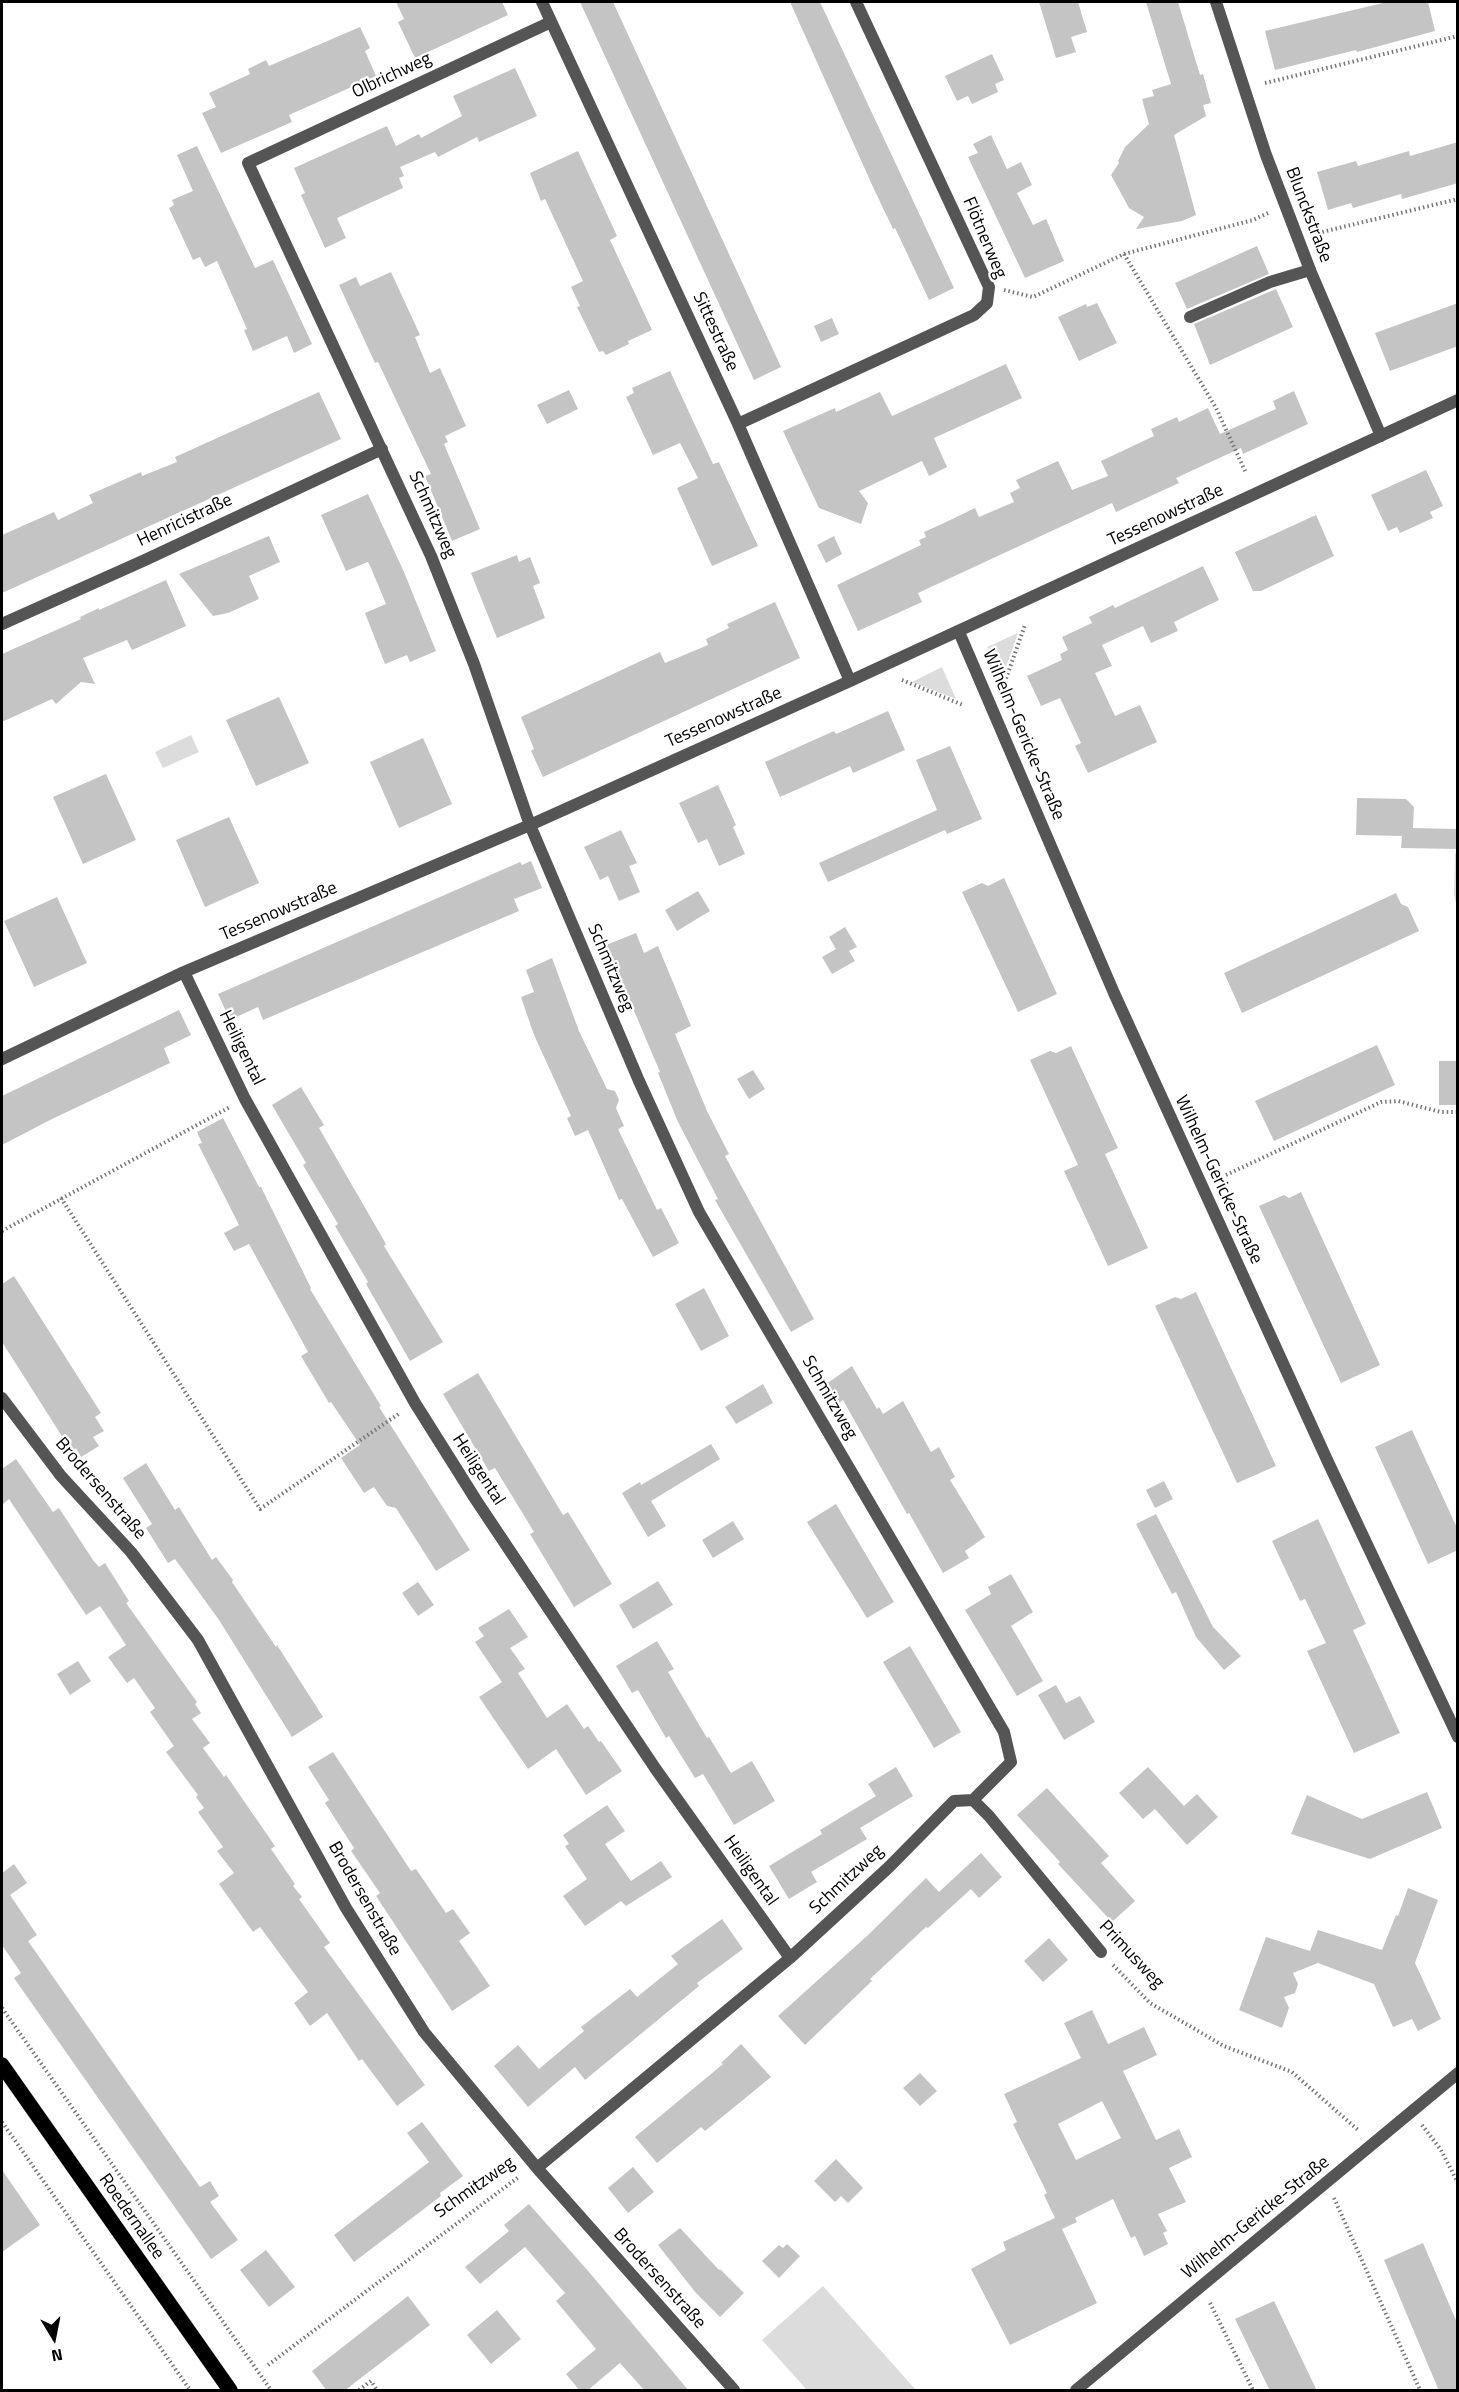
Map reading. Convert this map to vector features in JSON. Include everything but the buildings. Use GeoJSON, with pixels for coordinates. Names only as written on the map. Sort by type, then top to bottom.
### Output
{"type":"FeatureCollection","features":[{"type":"Feature","properties":{"kind":"main road","name":"Roedernallee"},"geometry":{"type":"LineString","coordinates":[[2,2066],[230,2391]]}},
{"type":"Feature","properties":{"kind":"street","name":"Sittestraße"},"geometry":{"type":"LineString","coordinates":[[542,2],[738,424],[850,681]]}},
{"type":"Feature","properties":{"kind":"street","name":"Flötnerweg"},"geometry":{"type":"LineString","coordinates":[[738,424],[974,315],[987,303],[989,287],[856,2]]}},
{"type":"Feature","properties":{"kind":"street","name":"Blunckstraße"},"geometry":{"type":"LineString","coordinates":[[1216,2],[1266,155],[1310,270],[1381,436]]}},
{"type":"Feature","properties":{"kind":"street","name":"Olbrichweg"},"geometry":{"type":"LineString","coordinates":[[248,163],[551,22]]}},
{"type":"Feature","properties":{"kind":"street","name":"Schmitzweg"},"geometry":{"type":"LineString","coordinates":[[248,163],[431,556],[474,664],[530,825],[639,1081],[699,1212],[1004,1732],[1011,1762],[973,1800],[954,1801],[883,1872],[790,1958],[537,2168]]}},
{"type":"Feature","properties":{"kind":"street"},"geometry":{"type":"LineString","coordinates":[[1190,317],[1270,282],[1310,270]]}},
{"type":"Feature","properties":{"kind":"street","name":"Tessenowstraße"},"geometry":{"type":"LineString","coordinates":[[2,1059],[184,972],[530,825],[959,632],[1458,400]]}},
{"type":"Feature","properties":{"kind":"street","name":"Henricistraße"},"geometry":{"type":"LineString","coordinates":[[2,624],[382,449]]}},
{"type":"Feature","properties":{"kind":"street","name":"Wilhelm-Gericke-Straße"},"geometry":{"type":"LineString","coordinates":[[959,632],[1118,1004],[1328,1462],[1458,1737]]}},
{"type":"Feature","properties":{"kind":"street","name":"Heiligental"},"geometry":{"type":"LineString","coordinates":[[184,972],[245,1099],[415,1403],[476,1500],[655,1768],[790,1958]]}},
{"type":"Feature","properties":{"kind":"street","name":"Brodersenstraße"},"geometry":{"type":"LineString","coordinates":[[2,1398],[62,1476],[131,1552],[198,1640],[346,1908],[424,2032],[537,2168],[734,2391]]}},
{"type":"Feature","properties":{"kind":"street","name":"Primusweg"},"geometry":{"type":"LineString","coordinates":[[973,1800],[989,1816],[1101,1952]]}},
{"type":"Feature","properties":{"kind":"street","name":"Wilhelm-Gericke-Straße"},"geometry":{"type":"LineString","coordinates":[[1076,2391],[1458,2073]]}},
{"type":"Feature","properties":{"kind":"path"},"geometry":{"type":"LineString","coordinates":[[1265,83],[1458,36]]}},
{"type":"Feature","properties":{"kind":"path"},"geometry":{"type":"LineString","coordinates":[[1318,233],[1458,199]]}},
{"type":"Feature","properties":{"kind":"path"},"geometry":{"type":"LineString","coordinates":[[989,287],[1033,297],[1124,254],[1253,220],[1268,213]]}},
{"type":"Feature","properties":{"kind":"path"},"geometry":{"type":"LineString","coordinates":[[1124,254],[1216,408],[1246,473]]}},
{"type":"Feature","properties":{"kind":"path"},"geometry":{"type":"LineString","coordinates":[[1003,687],[1026,625]]}},
{"type":"Feature","properties":{"kind":"path"},"geometry":{"type":"LineString","coordinates":[[902,680],[963,705]]}},
{"type":"Feature","properties":{"kind":"path"},"geometry":{"type":"LineString","coordinates":[[2,1231],[245,1099]]}},
{"type":"Feature","properties":{"kind":"path"},"geometry":{"type":"LineString","coordinates":[[1226,1175],[1381,1102],[1398,1101],[1441,1112],[1458,1112]]}},
{"type":"Feature","properties":{"kind":"path"},"geometry":{"type":"LineString","coordinates":[[61,1198],[260,1509],[415,1403]]}},
{"type":"Feature","properties":{"kind":"path","name":"Primusweg"},"geometry":{"type":"LineString","coordinates":[[1101,1952],[1150,2003],[1224,2046],[1292,2072],[1358,2130]]}},
{"type":"Feature","properties":{"kind":"path"},"geometry":{"type":"LineString","coordinates":[[2,2008],[271,2391]]}},
{"type":"Feature","properties":{"kind":"path"},"geometry":{"type":"LineString","coordinates":[[2,2121],[190,2391]]}},
{"type":"Feature","properties":{"kind":"path"},"geometry":{"type":"LineString","coordinates":[[1421,2124],[1441,2150],[1458,2183]]}},
{"type":"Feature","properties":{"kind":"path","name":"Schmitzweg"},"geometry":{"type":"LineString","coordinates":[[268,2365],[515,2178],[537,2168]]}},
{"type":"Feature","properties":{"kind":"path"},"geometry":{"type":"LineString","coordinates":[[1334,2198],[1420,2391]]}},
{"type":"Feature","properties":{"kind":"path"},"geometry":{"type":"LineString","coordinates":[[1210,2303],[1253,2391]]}},
{"type":"Feature","properties":{"kind":"path"},"geometry":{"type":"LineString","coordinates":[[359,2391],[371,2381],[377,2391]]}},
{"type":"Feature","properties":{"kind":"shaded area"},"geometry":{"type":"Polygon","coordinates":[[[1018,633],[1002,678],[987,647],[1018,633]]]}},
{"type":"Feature","properties":{"kind":"shaded area"},"geometry":{"type":"Polygon","coordinates":[[[942,667],[956,699],[912,682],[942,667]]]}},
{"type":"Feature","properties":{"kind":"shaded area"},"geometry":{"type":"Polygon","coordinates":[[[191,735],[199,752],[163,768],[155,752],[191,735]]]}},
{"type":"Feature","properties":{"kind":"shaded area"},"geometry":{"type":"Polygon","coordinates":[[[1455,853],[1457,853],[1457,907],[1454,895],[1455,853]]]}},
{"type":"Feature","properties":{"kind":"shaded area"},"geometry":{"type":"Polygon","coordinates":[[[823,2286],[916,2390],[807,2390],[762,2340],[823,2286]]]}}]}
